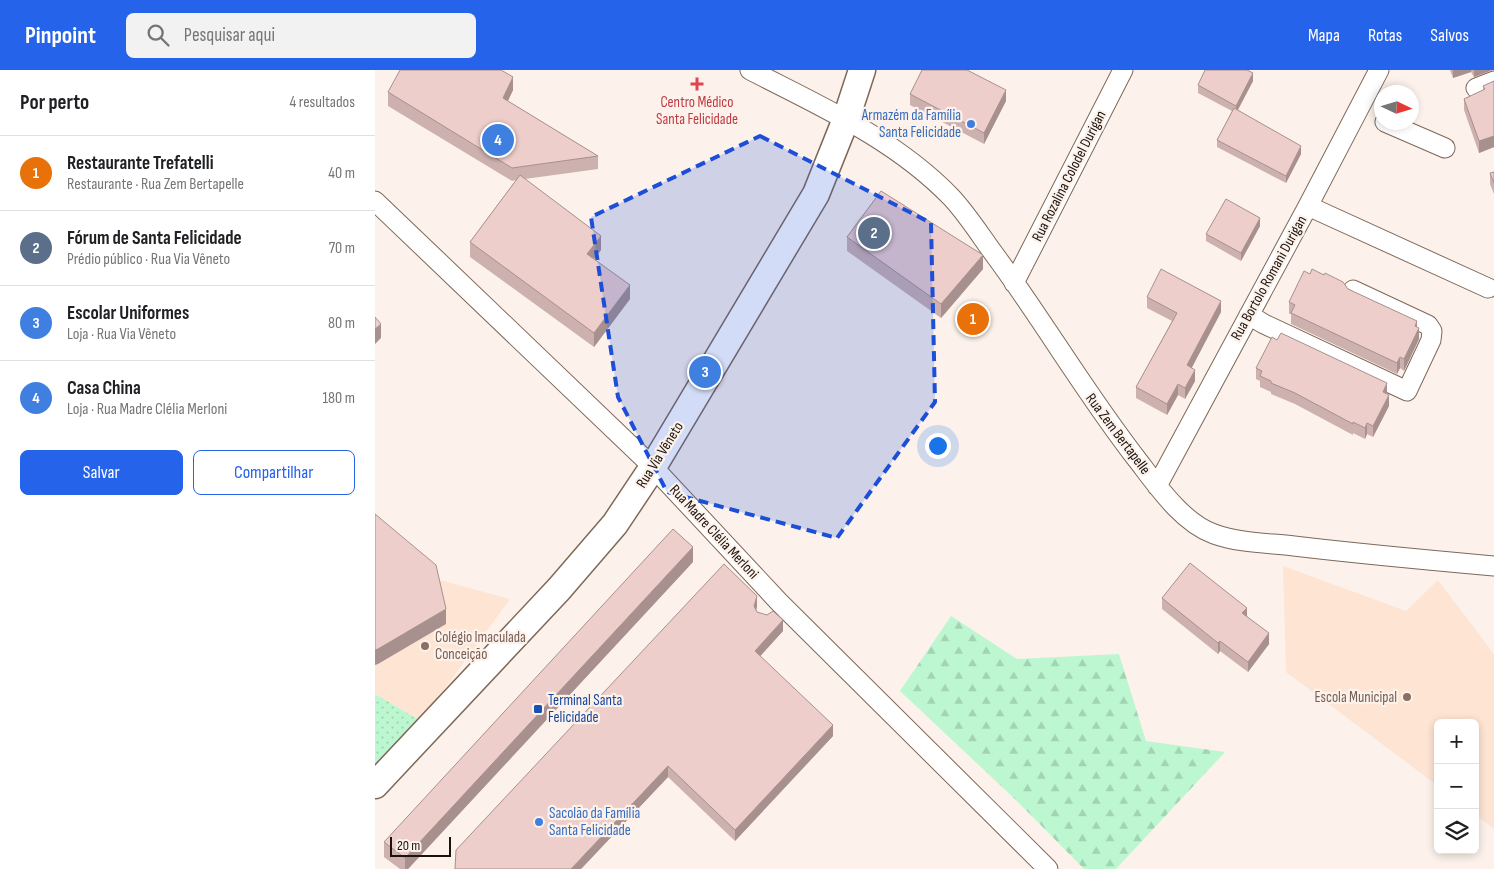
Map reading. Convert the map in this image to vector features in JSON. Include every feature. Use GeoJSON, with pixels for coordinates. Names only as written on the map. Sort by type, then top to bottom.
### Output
{"type":"FeatureCollection","features":[{"type":"Feature","properties":{"kind":"main road","name":"Rua Via Vêneto"},"geometry":{"type":"LineString","coordinates":[[375,785],[559,589],[615,524],[653,467],[816,194],[846,119],[862,70]]}},
{"type":"Feature","properties":{"kind":"street","name":"Rua Zem Bertapelle"},"geometry":{"type":"LineString","coordinates":[[750,70],[846,119],[920,168],[953,198],[1014,283],[1102,416],[1157,486],[1188,518],[1212,534],[1362,554],[1494,566]]}},
{"type":"Feature","properties":{"kind":"street","name":"Rua Rozalina Colodel Durigan"},"geometry":{"type":"LineString","coordinates":[[1014,283],[1123,70]]}},
{"type":"Feature","properties":{"kind":"street","name":"Rua Bortolo Romani Durigan"},"geometry":{"type":"LineString","coordinates":[[1157,486],[1309,206],[1379,70]]}},
{"type":"Feature","properties":{"kind":"street"},"geometry":{"type":"LineString","coordinates":[[1476,88],[1494,81]]}},
{"type":"Feature","properties":{"kind":"street"},"geometry":{"type":"LineString","coordinates":[[1357,110],[1374,118]]}},
{"type":"Feature","properties":{"kind":"street"},"geometry":{"type":"LineString","coordinates":[[1403,130],[1445,148]]}},
{"type":"Feature","properties":{"kind":"street","name":"Rua Madre Clélia Merloni"},"geometry":{"type":"LineString","coordinates":[[375,201],[653,467],[772,609],[1048,869]]}},
{"type":"Feature","properties":{"kind":"street"},"geometry":{"type":"LineString","coordinates":[[1309,206],[1488,288]]}},
{"type":"Feature","properties":{"kind":"street"},"geometry":{"type":"LineString","coordinates":[[1249,315],[1264,324],[1407,391],[1431,340],[1432,331],[1428,325],[1353,290]]}},
{"type":"Feature","properties":{"kind":"highlighted area"},"geometry":{"type":"Polygon","coordinates":[[[760,136],[931,223],[935,402],[837,538],[667,492],[618,397],[591,217],[760,136]]]}},
{"type":"Feature","properties":{"kind":"shaded area","name":"Colégio Imaculada Conceição"},"geometry":{"type":"Polygon","coordinates":[[[375,528],[436,579],[510,599],[421,721],[375,694],[375,528]]]}},
{"type":"Feature","properties":{"kind":"shaded area","name":"Escola Municipal"},"geometry":{"type":"Polygon","coordinates":[[[1283,566],[1406,611],[1438,580],[1494,654],[1494,829],[1479,817],[1479,719],[1434,719],[1434,783],[1286,672],[1283,566]]]}},
{"type":"Feature","properties":{"kind":"green space"},"geometry":{"type":"Polygon","coordinates":[[[951,616],[1017,659],[1119,654],[1146,741],[1225,752],[1116,869],[1084,869],[1017,801],[900,691],[951,616]]]}},
{"type":"Feature","properties":{"kind":"green space"},"geometry":{"type":"Polygon","coordinates":[[[375,694],[421,721],[375,774],[375,694]]]}},
{"type":"Feature","properties":{"kind":"building"},"geometry":{"type":"Polygon","coordinates":[[[400,70],[501,70],[513,77],[503,98],[598,156],[512,168],[388,92],[400,70]]]}},
{"type":"Feature","properties":{"kind":"building","name":"Armazém da Família Santa Felicidade"},"geometry":{"type":"Polygon","coordinates":[[[922,70],[967,70],[1006,90],[984,133],[910,94],[922,70]]]}},
{"type":"Feature","properties":{"kind":"building"},"geometry":{"type":"Polygon","coordinates":[[[1205,70],[1247,70],[1253,73],[1236,106],[1198,85],[1205,70]]]}},
{"type":"Feature","properties":{"kind":"building"},"geometry":{"type":"Polygon","coordinates":[[[1494,81],[1494,136],[1479,141],[1464,99],[1485,89],[1483,86],[1494,81]]]}},
{"type":"Feature","properties":{"kind":"building"},"geometry":{"type":"Polygon","coordinates":[[[1234,108],[1301,146],[1286,176],[1217,140],[1234,108]]]}},
{"type":"Feature","properties":{"kind":"building"},"geometry":{"type":"Polygon","coordinates":[[[1494,172],[1494,183],[1490,173],[1494,172]]]}},
{"type":"Feature","properties":{"kind":"building"},"geometry":{"type":"Polygon","coordinates":[[[520,175],[601,236],[587,254],[630,285],[594,333],[470,242],[520,175]]]}},
{"type":"Feature","properties":{"kind":"building"},"geometry":{"type":"Polygon","coordinates":[[[881,191],[983,255],[941,304],[847,237],[881,191]]]}},
{"type":"Feature","properties":{"kind":"building"},"geometry":{"type":"Polygon","coordinates":[[[1226,199],[1260,218],[1241,253],[1206,234],[1226,199]]]}},
{"type":"Feature","properties":{"kind":"building"},"geometry":{"type":"Polygon","coordinates":[[[1161,269],[1221,301],[1187,365],[1195,370],[1185,388],[1178,384],[1167,404],[1136,387],[1177,313],[1147,297],[1161,269]]]}},
{"type":"Feature","properties":{"kind":"building"},"geometry":{"type":"Polygon","coordinates":[[[1312,269],[1324,275],[1325,273],[1343,282],[1348,289],[1417,321],[1415,326],[1419,328],[1404,359],[1400,357],[1397,363],[1291,313],[1295,305],[1289,302],[1304,271],[1310,274],[1312,269]]]}},
{"type":"Feature","properties":{"kind":"building"},"geometry":{"type":"Polygon","coordinates":[[[375,317],[381,324],[375,329],[375,317]]]}},
{"type":"Feature","properties":{"kind":"building"},"geometry":{"type":"Polygon","coordinates":[[[1281,333],[1387,383],[1383,392],[1389,395],[1373,426],[1367,423],[1365,428],[1353,422],[1353,424],[1260,376],[1262,371],[1256,368],[1272,337],[1277,340],[1281,333]]]}},
{"type":"Feature","properties":{"kind":"building"},"geometry":{"type":"Polygon","coordinates":[[[375,514],[436,565],[446,609],[375,650],[375,514]]]}},
{"type":"Feature","properties":{"kind":"building","name":"Terminal Santa Felicidade"},"geometry":{"type":"Polygon","coordinates":[[[673,529],[693,547],[405,858],[384,842],[673,529]]]}},
{"type":"Feature","properties":{"kind":"building"},"geometry":{"type":"Polygon","coordinates":[[[1190,563],[1247,608],[1242,613],[1269,633],[1248,662],[1220,641],[1218,643],[1162,598],[1190,563]]]}},
{"type":"Feature","properties":{"kind":"building"},"geometry":{"type":"Polygon","coordinates":[[[724,564],[757,596],[754,606],[757,612],[767,615],[773,611],[783,620],[755,651],[833,725],[735,830],[668,766],[571,869],[455,869],[456,850],[724,564]]]}},
{"type":"Feature","properties":{"kind":"place","name":"Centro Médico Santa Felicidade"},"geometry":{"type":"Point","coordinates":[697,84]}},
{"type":"Feature","properties":{"kind":"place","name":"Armazém da Família Santa Felicidade"},"geometry":{"type":"Point","coordinates":[971,124]}},
{"type":"Feature","properties":{"kind":"place","name":"Casa China"},"geometry":{"type":"Point","coordinates":[498,140]}},
{"type":"Feature","properties":{"kind":"place","name":"Fórum de Santa Felicidade"},"geometry":{"type":"Point","coordinates":[874,233]}},
{"type":"Feature","properties":{"kind":"place","name":"Restaurante Trefatelli"},"geometry":{"type":"Point","coordinates":[973,319]}},
{"type":"Feature","properties":{"kind":"place","name":"Escolar Uniformes"},"geometry":{"type":"Point","coordinates":[705,372]}},
{"type":"Feature","properties":{"kind":"place","name":"Colégio Imaculada Conceição"},"geometry":{"type":"Point","coordinates":[425,646]}},
{"type":"Feature","properties":{"kind":"place","name":"Escola Municipal"},"geometry":{"type":"Point","coordinates":[1407,697]}},
{"type":"Feature","properties":{"kind":"place","name":"Terminal Santa Felicidade"},"geometry":{"type":"Point","coordinates":[538,709]}},
{"type":"Feature","properties":{"kind":"place","name":"Sacolão da Família Santa Felicidade"},"geometry":{"type":"Point","coordinates":[539,822]}}]}
